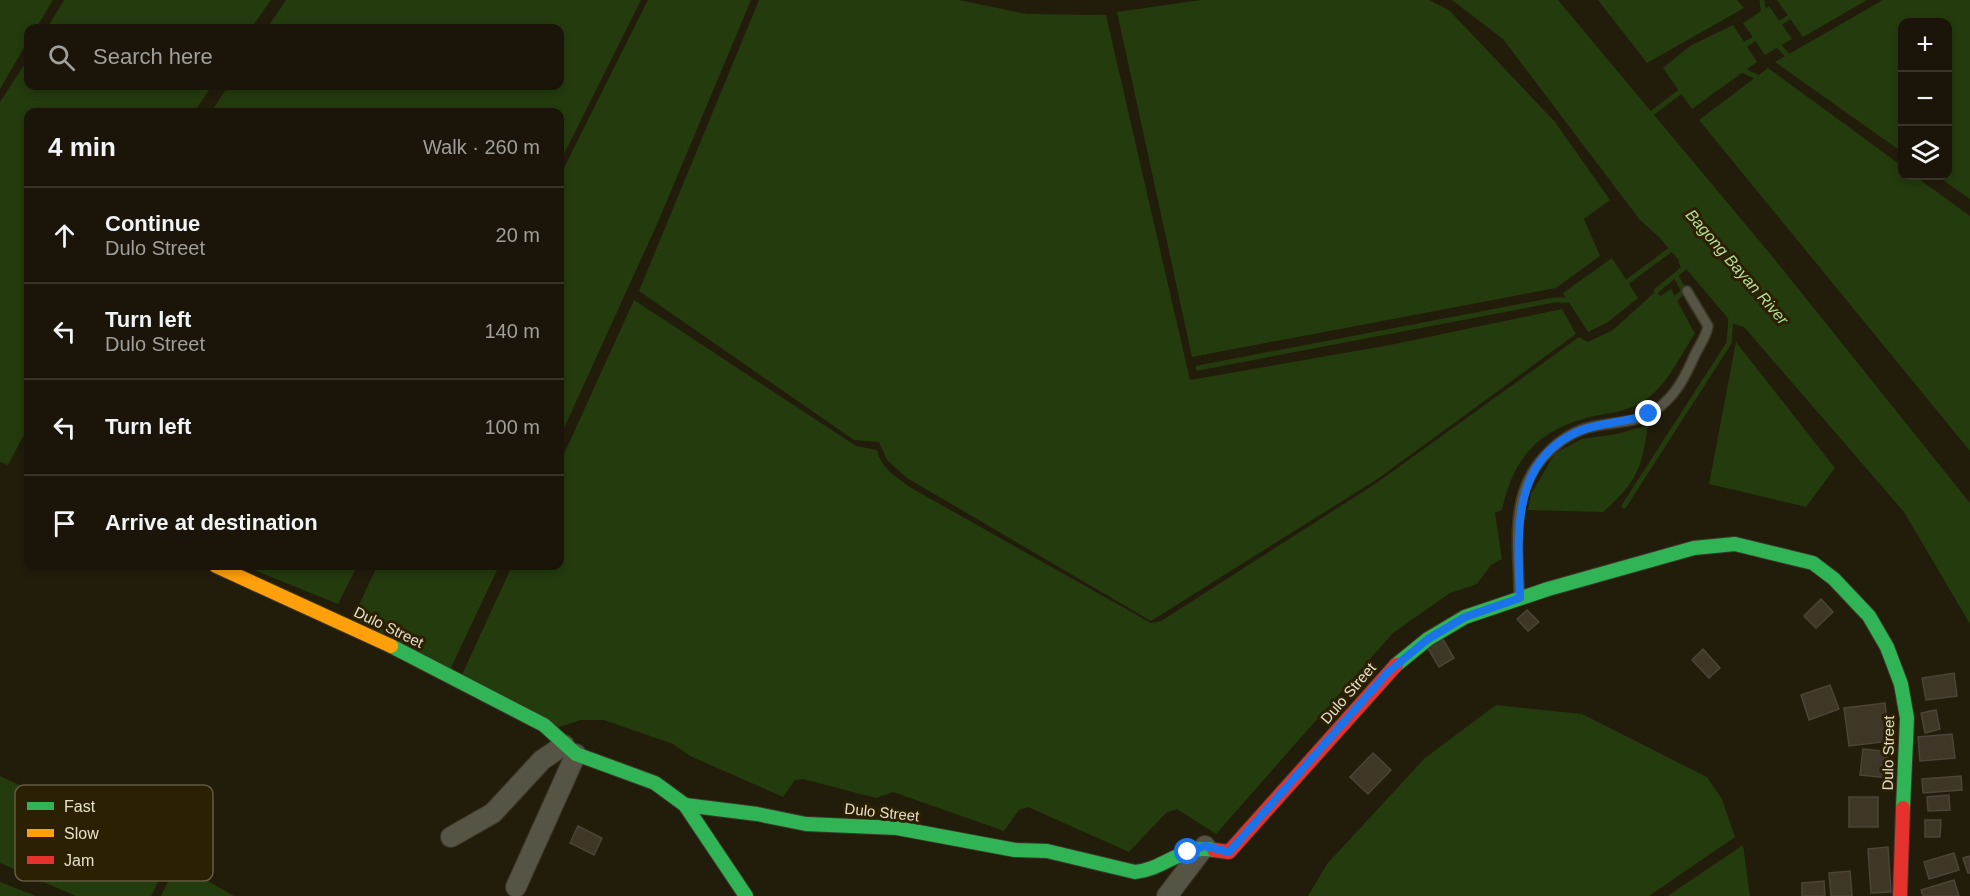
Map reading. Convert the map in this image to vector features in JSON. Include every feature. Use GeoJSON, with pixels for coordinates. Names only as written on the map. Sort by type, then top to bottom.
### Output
{"type":"FeatureCollection","features":[{"type":"Feature","properties":{"kind":"street","name":"Dulo Street"},"geometry":{"type":"LineString","coordinates":[[685,805],[757,814],[806,824],[897,828],[1015,850],[1047,851],[1135,872],[1147,871],[1193,849],[1205,846],[1229,852],[1388,672],[1428,639],[1465,617],[1520,598],[1694,548],[1734,544],[1813,562],[1869,616],[1887,647],[1901,684],[1907,718],[1900,896]]}},
{"type":"Feature","properties":{"kind":"street","name":"Dulo Street"},"geometry":{"type":"LineString","coordinates":[[225,570],[411,655],[544,725],[570,750]]}},
{"type":"Feature","properties":{"kind":"street"},"geometry":{"type":"LineString","coordinates":[[516,887],[570,750]]}},
{"type":"Feature","properties":{"kind":"street"},"geometry":{"type":"LineString","coordinates":[[451,837],[493,813],[542,760],[570,750],[655,783],[685,805],[746,896]]}},
{"type":"Feature","properties":{"kind":"street"},"geometry":{"type":"LineString","coordinates":[[1167,896],[1205,846]]}},
{"type":"Feature","properties":{"kind":"lane"},"geometry":{"type":"LineString","coordinates":[[1520,598],[1521,578],[1517,542],[1525,488],[1547,453],[1565,438],[1593,426],[1632,420],[1649,414],[1680,387],[1708,326],[1707,319],[1687,291]]}},
{"type":"Feature","properties":{"kind":"water"},"geometry":{"type":"Polygon","coordinates":[[[0,0],[53,0],[38,24],[24,24],[24,48],[0,89],[0,0]]]}},
{"type":"Feature","properties":{"kind":"water"},"geometry":{"type":"Polygon","coordinates":[[[64,0],[271,0],[254,24],[49,24],[64,0]]]}},
{"type":"Feature","properties":{"kind":"water"},"geometry":{"type":"Polygon","coordinates":[[[286,0],[641,0],[564,154],[564,108],[214,108],[225,90],[564,90],[564,24],[270,24],[286,0]]]}},
{"type":"Feature","properties":{"kind":"water"},"geometry":{"type":"Polygon","coordinates":[[[648,0],[751,0],[658,222],[564,428],[564,168],[648,0]]]}},
{"type":"Feature","properties":{"kind":"water"},"geometry":{"type":"Polygon","coordinates":[[[759,0],[959,0],[1027,14],[1106,15],[1190,380],[1390,345],[1562,309],[1576,334],[1379,478],[1151,621],[907,478],[887,460],[879,442],[854,440],[639,291],[759,0]]]}},
{"type":"Feature","properties":{"kind":"water"},"geometry":{"type":"Polygon","coordinates":[[[1201,0],[1429,0],[1449,10],[1555,122],[1610,200],[1584,219],[1600,256],[1556,288],[1192,357],[1117,12],[1201,0]]]}},
{"type":"Feature","properties":{"kind":"water","name":"Bagong Bayan River"},"geometry":{"type":"Polygon","coordinates":[[[1452,0],[1558,0],[1772,256],[1970,503],[1970,624],[1904,512],[1744,327],[1732,323],[1659,237],[1640,220],[1503,39],[1452,0]]]}},
{"type":"Feature","properties":{"kind":"water"},"geometry":{"type":"Polygon","coordinates":[[[1598,0],[1737,0],[1744,8],[1647,63],[1598,0]]]}},
{"type":"Feature","properties":{"kind":"water"},"geometry":{"type":"Polygon","coordinates":[[[1777,0],[1867,0],[1803,37],[1777,0]]]}},
{"type":"Feature","properties":{"kind":"water"},"geometry":{"type":"Polygon","coordinates":[[[1883,0],[1970,0],[1970,199],[1943,180],[1952,180],[1952,18],[1898,18],[1898,149],[1775,62],[1883,0]]]}},
{"type":"Feature","properties":{"kind":"water"},"geometry":{"type":"Polygon","coordinates":[[[1769,6],[1792,39],[1765,55],[1743,23],[1769,6]]]}},
{"type":"Feature","properties":{"kind":"water"},"geometry":{"type":"Polygon","coordinates":[[[1733,25],[1757,62],[1692,109],[1663,68],[1690,46],[1733,25]]]}},
{"type":"Feature","properties":{"kind":"water"},"geometry":{"type":"Polygon","coordinates":[[[24,65],[24,90],[209,90],[197,108],[24,108],[24,435],[8,465],[0,462],[0,102],[24,65]]]}},
{"type":"Feature","properties":{"kind":"water"},"geometry":{"type":"Polygon","coordinates":[[[1768,68],[1898,163],[1898,180],[1920,180],[1970,216],[1970,451],[1699,120],[1768,68]]]}},
{"type":"Feature","properties":{"kind":"water"},"geometry":{"type":"Polygon","coordinates":[[[1612,258],[1638,298],[1608,322],[1588,332],[1563,293],[1612,258]]]}},
{"type":"Feature","properties":{"kind":"water"},"geometry":{"type":"Polygon","coordinates":[[[1671,289],[1695,334],[1659,388],[1631,408],[1594,416],[1559,428],[1532,447],[1514,474],[1502,510],[1495,513],[1502,559],[1491,565],[1477,584],[1450,593],[1393,633],[1216,834],[1177,809],[1166,813],[1129,852],[1028,807],[1019,810],[1004,831],[893,792],[876,798],[803,779],[795,780],[783,797],[690,756],[673,744],[604,720],[581,720],[556,728],[460,679],[510,570],[564,570],[564,454],[634,300],[856,446],[877,450],[886,468],[913,489],[1151,623],[1161,621],[1375,484],[1579,337],[1588,342],[1613,330],[1656,291],[1660,296],[1671,289]]]}},
{"type":"Feature","properties":{"kind":"water"},"geometry":{"type":"Polygon","coordinates":[[[1736,342],[1835,468],[1806,507],[1709,484],[1736,342]]]}},
{"type":"Feature","properties":{"kind":"water"},"geometry":{"type":"Polygon","coordinates":[[[1648,425],[1643,453],[1636,474],[1623,492],[1603,512],[1528,510],[1531,494],[1555,453],[1582,439],[1617,434],[1648,425]]]}},
{"type":"Feature","properties":{"kind":"water"},"geometry":{"type":"Polygon","coordinates":[[[254,570],[355,570],[338,604],[254,570]]]}},
{"type":"Feature","properties":{"kind":"water"},"geometry":{"type":"Polygon","coordinates":[[[375,570],[497,570],[449,672],[353,618],[375,570]]]}},
{"type":"Feature","properties":{"kind":"water"},"geometry":{"type":"Polygon","coordinates":[[[1496,705],[1582,714],[1707,777],[1722,799],[1735,837],[1649,896],[1308,896],[1327,864],[1425,758],[1496,705]]]}},
{"type":"Feature","properties":{"kind":"water"},"geometry":{"type":"Polygon","coordinates":[[[0,776],[20,785],[15,785],[15,869],[0,863],[0,776]]]}},
{"type":"Feature","properties":{"kind":"water"},"geometry":{"type":"Polygon","coordinates":[[[1743,845],[1750,896],[1669,896],[1669,895],[1743,845]]]}},
{"type":"Feature","properties":{"kind":"water"},"geometry":{"type":"Polygon","coordinates":[[[41,881],[158,881],[151,896],[76,896],[41,881]]]}},
{"type":"Feature","properties":{"kind":"water"},"geometry":{"type":"Polygon","coordinates":[[[168,881],[208,881],[234,896],[161,896],[168,881]]]}},
{"type":"Feature","properties":{"kind":"water"},"geometry":{"type":"Polygon","coordinates":[[[0,882],[36,896],[0,896],[0,882]]]}},
{"type":"Feature","properties":{"kind":"building"},"geometry":{"type":"Polygon","coordinates":[[[1821,599],[1833,612],[1816,628],[1804,616],[1821,599]]]}},
{"type":"Feature","properties":{"kind":"building"},"geometry":{"type":"Polygon","coordinates":[[[1527,610],[1539,622],[1528,631],[1517,619],[1527,610]]]}},
{"type":"Feature","properties":{"kind":"building"},"geometry":{"type":"Polygon","coordinates":[[[1442,638],[1454,658],[1439,667],[1427,647],[1442,638]]]}},
{"type":"Feature","properties":{"kind":"building"},"geometry":{"type":"Polygon","coordinates":[[[1703,649],[1720,668],[1709,678],[1692,660],[1703,649]]]}},
{"type":"Feature","properties":{"kind":"building"},"geometry":{"type":"Polygon","coordinates":[[[1954,673],[1957,696],[1926,700],[1922,678],[1954,673]]]}},
{"type":"Feature","properties":{"kind":"building"},"geometry":{"type":"Polygon","coordinates":[[[1830,685],[1839,709],[1809,720],[1801,695],[1830,685]]]}},
{"type":"Feature","properties":{"kind":"building"},"geometry":{"type":"Polygon","coordinates":[[[1885,703],[1889,741],[1849,746],[1844,708],[1885,703]]]}},
{"type":"Feature","properties":{"kind":"building"},"geometry":{"type":"Polygon","coordinates":[[[1936,710],[1940,729],[1925,733],[1921,713],[1936,710]]]}},
{"type":"Feature","properties":{"kind":"building"},"geometry":{"type":"Polygon","coordinates":[[[1952,734],[1955,758],[1920,761],[1918,737],[1952,734]]]}},
{"type":"Feature","properties":{"kind":"building"},"geometry":{"type":"Polygon","coordinates":[[[1863,749],[1892,752],[1889,778],[1860,775],[1863,749]]]}},
{"type":"Feature","properties":{"kind":"building"},"geometry":{"type":"Polygon","coordinates":[[[1373,753],[1391,770],[1368,794],[1350,777],[1373,753]]]}},
{"type":"Feature","properties":{"kind":"building"},"geometry":{"type":"Polygon","coordinates":[[[1961,776],[1962,790],[1923,793],[1922,779],[1961,776]]]}},
{"type":"Feature","properties":{"kind":"building"},"geometry":{"type":"Polygon","coordinates":[[[1949,795],[1950,810],[1928,811],[1927,797],[1949,795]]]}},
{"type":"Feature","properties":{"kind":"building"},"geometry":{"type":"Polygon","coordinates":[[[1849,797],[1878,797],[1878,827],[1849,827],[1849,797]]]}},
{"type":"Feature","properties":{"kind":"building"},"geometry":{"type":"Polygon","coordinates":[[[1925,820],[1941,820],[1940,837],[1925,837],[1925,820]]]}},
{"type":"Feature","properties":{"kind":"building"},"geometry":{"type":"Polygon","coordinates":[[[578,826],[602,838],[594,855],[570,843],[578,826]]]}},
{"type":"Feature","properties":{"kind":"building"},"geometry":{"type":"Polygon","coordinates":[[[1888,847],[1891,892],[1871,893],[1868,849],[1888,847]]]}},
{"type":"Feature","properties":{"kind":"building"},"geometry":{"type":"Polygon","coordinates":[[[1954,853],[1959,870],[1929,879],[1924,862],[1954,853]]]}},
{"type":"Feature","properties":{"kind":"building"},"geometry":{"type":"Polygon","coordinates":[[[1970,856],[1970,873],[1968,873],[1963,858],[1970,856]]]}},
{"type":"Feature","properties":{"kind":"building"},"geometry":{"type":"Polygon","coordinates":[[[1850,871],[1852,896],[1831,896],[1829,873],[1850,871]]]}},
{"type":"Feature","properties":{"kind":"building"},"geometry":{"type":"Polygon","coordinates":[[[1954,880],[1959,896],[1923,896],[1921,890],[1954,880]]]}},
{"type":"Feature","properties":{"kind":"building"},"geometry":{"type":"Polygon","coordinates":[[[1824,881],[1825,896],[1802,896],[1802,883],[1824,881]]]}},
{"type":"Feature","properties":{"kind":"waterway"},"geometry":{"type":"LineString","coordinates":[[1762,0],[1764,16]]}},
{"type":"Feature","properties":{"kind":"waterway"},"geometry":{"type":"LineString","coordinates":[[1777,25],[1794,14]]}},
{"type":"Feature","properties":{"kind":"waterway"},"geometry":{"type":"LineString","coordinates":[[1741,47],[1759,36]]}},
{"type":"Feature","properties":{"kind":"waterway"},"geometry":{"type":"LineString","coordinates":[[1775,42],[1790,58]]}},
{"type":"Feature","properties":{"kind":"waterway"},"geometry":{"type":"LineString","coordinates":[[1740,69],[1761,79]]}},
{"type":"Feature","properties":{"kind":"waterway"},"geometry":{"type":"LineString","coordinates":[[1647,117],[1685,88]]}},
{"type":"Feature","properties":{"kind":"waterway"},"geometry":{"type":"LineString","coordinates":[[1623,285],[1674,247]]}},
{"type":"Feature","properties":{"kind":"waterway"},"geometry":{"type":"LineString","coordinates":[[1656,291],[1684,268],[1681,262]]}},
{"type":"Feature","properties":{"kind":"waterway"},"geometry":{"type":"LineString","coordinates":[[1676,276],[1684,291],[1676,298]]}},
{"type":"Feature","properties":{"kind":"waterway"},"geometry":{"type":"LineString","coordinates":[[1198,368],[1554,300],[1574,300]]}},
{"type":"Feature","properties":{"kind":"waterway"},"geometry":{"type":"LineString","coordinates":[[1624,506],[1729,343],[1731,317]]}},
{"type":"Feature","properties":{"kind":"traffic: fast"},"geometry":{"type":"LineString","coordinates":[[1396,665],[1428,639],[1465,617],[1548,589],[1694,548],[1735,544],[1813,563],[1834,579],[1869,616],[1887,647],[1901,684],[1907,718],[1903,808]]}},
{"type":"Feature","properties":{"kind":"traffic: fast"},"geometry":{"type":"LineString","coordinates":[[391,646],[544,725],[576,754],[655,783],[685,805],[746,896]]}},
{"type":"Feature","properties":{"kind":"traffic: fast"},"geometry":{"type":"LineString","coordinates":[[685,805],[757,814],[806,824],[897,828],[1015,850],[1047,851],[1135,872],[1146,870],[1193,850],[1214,850]]}},
{"type":"Feature","properties":{"kind":"traffic: slow"},"geometry":{"type":"LineString","coordinates":[[225,570],[391,646]]}},
{"type":"Feature","properties":{"kind":"traffic: jam"},"geometry":{"type":"LineString","coordinates":[[1214,850],[1229,852],[1396,665]]}},
{"type":"Feature","properties":{"kind":"traffic: jam"},"geometry":{"type":"LineString","coordinates":[[1900,896],[1903,808]]}},
{"type":"Feature","properties":{"kind":"route"},"geometry":{"type":"LineString","coordinates":[[1188,852],[1205,846],[1229,852],[1388,672],[1428,639],[1465,617],[1520,598],[1521,578],[1517,542],[1522,499],[1525,488],[1547,453],[1555,445],[1578,431],[1593,426],[1632,420],[1649,414]]}}]}
